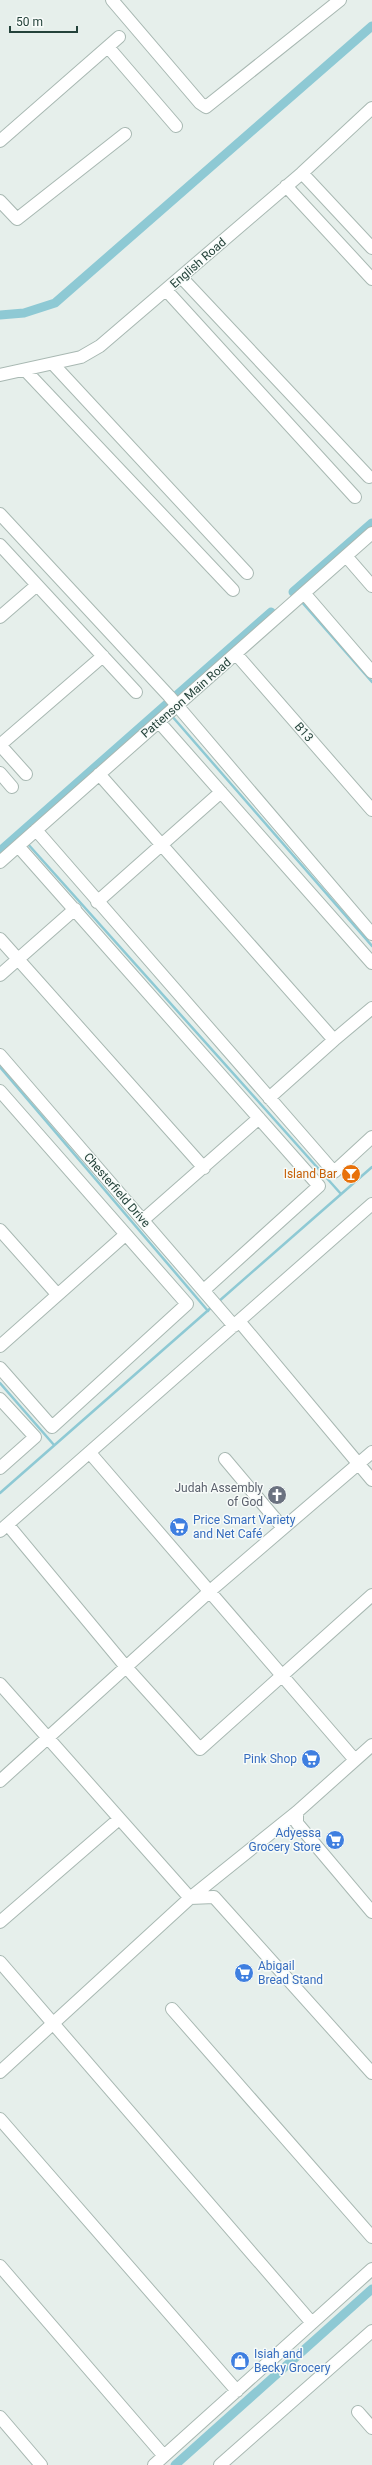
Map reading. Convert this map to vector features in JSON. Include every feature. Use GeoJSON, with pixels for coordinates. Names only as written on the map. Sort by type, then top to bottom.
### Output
{"type":"FeatureCollection","features":[{"type":"Feature","properties":{"kind":"street"},"geometry":{"type":"LineString","coordinates":[[112,0],[200,103],[206,107],[340,0]]}},
{"type":"Feature","properties":{"kind":"street"},"geometry":{"type":"LineString","coordinates":[[0,141],[119,37]]}},
{"type":"Feature","properties":{"kind":"street"},"geometry":{"type":"LineString","coordinates":[[108,47],[176,126]]}},
{"type":"Feature","properties":{"kind":"street","name":"English Road"},"geometry":{"type":"LineString","coordinates":[[0,375],[81,357],[100,346],[302,173],[372,108]]}},
{"type":"Feature","properties":{"kind":"street"},"geometry":{"type":"LineString","coordinates":[[0,201],[17,219],[125,134]]}},
{"type":"Feature","properties":{"kind":"street"},"geometry":{"type":"LineString","coordinates":[[302,173],[372,248]]}},
{"type":"Feature","properties":{"kind":"street"},"geometry":{"type":"LineString","coordinates":[[286,186],[372,279]]}},
{"type":"Feature","properties":{"kind":"street"},"geometry":{"type":"LineString","coordinates":[[181,277],[369,476]]}},
{"type":"Feature","properties":{"kind":"street"},"geometry":{"type":"LineString","coordinates":[[166,290],[355,497]]}},
{"type":"Feature","properties":{"kind":"street"},"geometry":{"type":"LineString","coordinates":[[53,364],[247,573]]}},
{"type":"Feature","properties":{"kind":"street"},"geometry":{"type":"LineString","coordinates":[[25,370],[233,590]]}},
{"type":"Feature","properties":{"kind":"street"},"geometry":{"type":"LineString","coordinates":[[0,514],[175,704],[372,934]]}},
{"type":"Feature","properties":{"kind":"street","name":"Pattenson Main Road"},"geometry":{"type":"LineString","coordinates":[[0,862],[161,720],[175,704],[236,654],[372,533]]}},
{"type":"Feature","properties":{"kind":"street"},"geometry":{"type":"LineString","coordinates":[[0,545],[136,692]]}},
{"type":"Feature","properties":{"kind":"street"},"geometry":{"type":"LineString","coordinates":[[346,556],[372,586]]}},
{"type":"Feature","properties":{"kind":"street"},"geometry":{"type":"LineString","coordinates":[[0,617],[37,585]]}},
{"type":"Feature","properties":{"kind":"street"},"geometry":{"type":"LineString","coordinates":[[304,593],[372,672]]}},
{"type":"Feature","properties":{"kind":"street","name":"B13"},"geometry":{"type":"LineString","coordinates":[[236,654],[372,810]]}},
{"type":"Feature","properties":{"kind":"street"},"geometry":{"type":"LineString","coordinates":[[26,774],[0,745],[103,656]]}},
{"type":"Feature","properties":{"kind":"street"},"geometry":{"type":"LineString","coordinates":[[161,720],[221,792],[372,962]]}},
{"type":"Feature","properties":{"kind":"street"},"geometry":{"type":"LineString","coordinates":[[0,773],[12,787]]}},
{"type":"Feature","properties":{"kind":"street"},"geometry":{"type":"LineString","coordinates":[[99,774],[334,1040]]}},
{"type":"Feature","properties":{"kind":"street"},"geometry":{"type":"LineString","coordinates":[[96,902],[221,792]]}},
{"type":"Feature","properties":{"kind":"street"},"geometry":{"type":"LineString","coordinates":[[35,831],[334,1172],[372,1138]]}},
{"type":"Feature","properties":{"kind":"street"},"geometry":{"type":"LineString","coordinates":[[20,844],[75,909],[319,1186],[204,1290]]}},
{"type":"Feature","properties":{"kind":"street"},"geometry":{"type":"LineString","coordinates":[[0,976],[75,909]]}},
{"type":"Feature","properties":{"kind":"street"},"geometry":{"type":"LineString","coordinates":[[0,938],[204,1168]]}},
{"type":"Feature","properties":{"kind":"street"},"geometry":{"type":"LineString","coordinates":[[269,1098],[372,1008]]}},
{"type":"Feature","properties":{"kind":"street","name":"Chesterfield Drive"},"geometry":{"type":"LineString","coordinates":[[0,1055],[204,1290],[236,1324],[372,1480]]}},
{"type":"Feature","properties":{"kind":"street","name":"Chesterfield Drive"},"geometry":{"type":"LineString","coordinates":[[0,1091],[187,1304],[52,1427],[0,1368]]}},
{"type":"Feature","properties":{"kind":"street"},"geometry":{"type":"LineString","coordinates":[[143,1220],[204,1168],[259,1118]]}},
{"type":"Feature","properties":{"kind":"street"},"geometry":{"type":"LineString","coordinates":[[372,1204],[4,1528],[200,1749],[372,1595]]}},
{"type":"Feature","properties":{"kind":"street"},"geometry":{"type":"LineString","coordinates":[[0,1230],[57,1294]]}},
{"type":"Feature","properties":{"kind":"street"},"geometry":{"type":"LineString","coordinates":[[0,1346],[125,1235]]}},
{"type":"Feature","properties":{"kind":"street"},"geometry":{"type":"LineString","coordinates":[[0,1399],[35,1437],[0,1468]]}},
{"type":"Feature","properties":{"kind":"street"},"geometry":{"type":"LineString","coordinates":[[0,1781],[210,1591],[372,1452]]}},
{"type":"Feature","properties":{"kind":"street"},"geometry":{"type":"LineString","coordinates":[[90,1453],[356,1760]]}},
{"type":"Feature","properties":{"kind":"street"},"geometry":{"type":"LineString","coordinates":[[225,1459],[283,1528]]}},
{"type":"Feature","properties":{"kind":"street"},"geometry":{"type":"LineString","coordinates":[[0,1684],[47,1739],[190,1898]]}},
{"type":"Feature","properties":{"kind":"street"},"geometry":{"type":"LineString","coordinates":[[0,2072],[190,1898],[297,1812],[356,1760],[370,1750]]}},
{"type":"Feature","properties":{"kind":"street"},"geometry":{"type":"LineString","coordinates":[[297,1812],[296,1823],[372,1912]]}},
{"type":"Feature","properties":{"kind":"street"},"geometry":{"type":"LineString","coordinates":[[0,1922],[119,1818]]}},
{"type":"Feature","properties":{"kind":"street"},"geometry":{"type":"LineString","coordinates":[[190,1898],[214,1897],[372,2073]]}},
{"type":"Feature","properties":{"kind":"street"},"geometry":{"type":"LineString","coordinates":[[0,1962],[312,2323]]}},
{"type":"Feature","properties":{"kind":"street"},"geometry":{"type":"LineString","coordinates":[[172,2009],[372,2237]]}},
{"type":"Feature","properties":{"kind":"street"},"geometry":{"type":"LineString","coordinates":[[0,2119],[237,2391]]}},
{"type":"Feature","properties":{"kind":"street"},"geometry":{"type":"LineString","coordinates":[[0,2266],[164,2456]]}},
{"type":"Feature","properties":{"kind":"street"},"geometry":{"type":"LineString","coordinates":[[154,2465],[372,2269]]}},
{"type":"Feature","properties":{"kind":"street"},"geometry":{"type":"LineString","coordinates":[[220,2465],[372,2331]]}},
{"type":"Feature","properties":{"kind":"street"},"geometry":{"type":"LineString","coordinates":[[358,2412],[372,2428]]}},
{"type":"Feature","properties":{"kind":"street"},"geometry":{"type":"LineString","coordinates":[[0,2417],[42,2465]]}},
{"type":"Feature","properties":{"kind":"waterway"},"geometry":{"type":"LineString","coordinates":[[0,315],[24,313],[55,303],[372,26]]}},
{"type":"Feature","properties":{"kind":"waterway"},"geometry":{"type":"LineString","coordinates":[[293,592],[372,523]]}},
{"type":"Feature","properties":{"kind":"waterway"},"geometry":{"type":"LineString","coordinates":[[300,600],[372,682]]}},
{"type":"Feature","properties":{"kind":"waterway"},"geometry":{"type":"LineString","coordinates":[[0,851],[271,612]]}},
{"type":"Feature","properties":{"kind":"waterway"},"geometry":{"type":"LineString","coordinates":[[171,715],[372,946]]}},
{"type":"Feature","properties":{"kind":"waterway"},"geometry":{"type":"LineString","coordinates":[[27,843],[341,1194]]}},
{"type":"Feature","properties":{"kind":"waterway"},"geometry":{"type":"LineString","coordinates":[[0,1067],[208,1311]]}},
{"type":"Feature","properties":{"kind":"waterway"},"geometry":{"type":"LineString","coordinates":[[218,1302],[372,1167]]}},
{"type":"Feature","properties":{"kind":"waterway"},"geometry":{"type":"LineString","coordinates":[[0,1493],[213,1306]]}},
{"type":"Feature","properties":{"kind":"waterway"},"geometry":{"type":"LineString","coordinates":[[0,1383],[54,1445]]}},
{"type":"Feature","properties":{"kind":"waterway"},"geometry":{"type":"LineString","coordinates":[[175,2465],[372,2289]]}},
{"type":"Feature","properties":{"kind":"place","name":"Island Bar"},"geometry":{"type":"Point","coordinates":[351,1174]}},
{"type":"Feature","properties":{"kind":"place","name":"Judah Assembly of God"},"geometry":{"type":"Point","coordinates":[277,1495]}},
{"type":"Feature","properties":{"kind":"place","name":"Price Smart Variety and Net Café"},"geometry":{"type":"Point","coordinates":[179,1527]}},
{"type":"Feature","properties":{"kind":"place","name":"Pink Shop"},"geometry":{"type":"Point","coordinates":[311,1759]}},
{"type":"Feature","properties":{"kind":"place","name":"Adyessa Grocery Store"},"geometry":{"type":"Point","coordinates":[335,1840]}},
{"type":"Feature","properties":{"kind":"place","name":"Abigail Bread Stand"},"geometry":{"type":"Point","coordinates":[244,1973]}},
{"type":"Feature","properties":{"kind":"place","name":"Isiah and Becky Grocery"},"geometry":{"type":"Point","coordinates":[240,2361]}}]}
